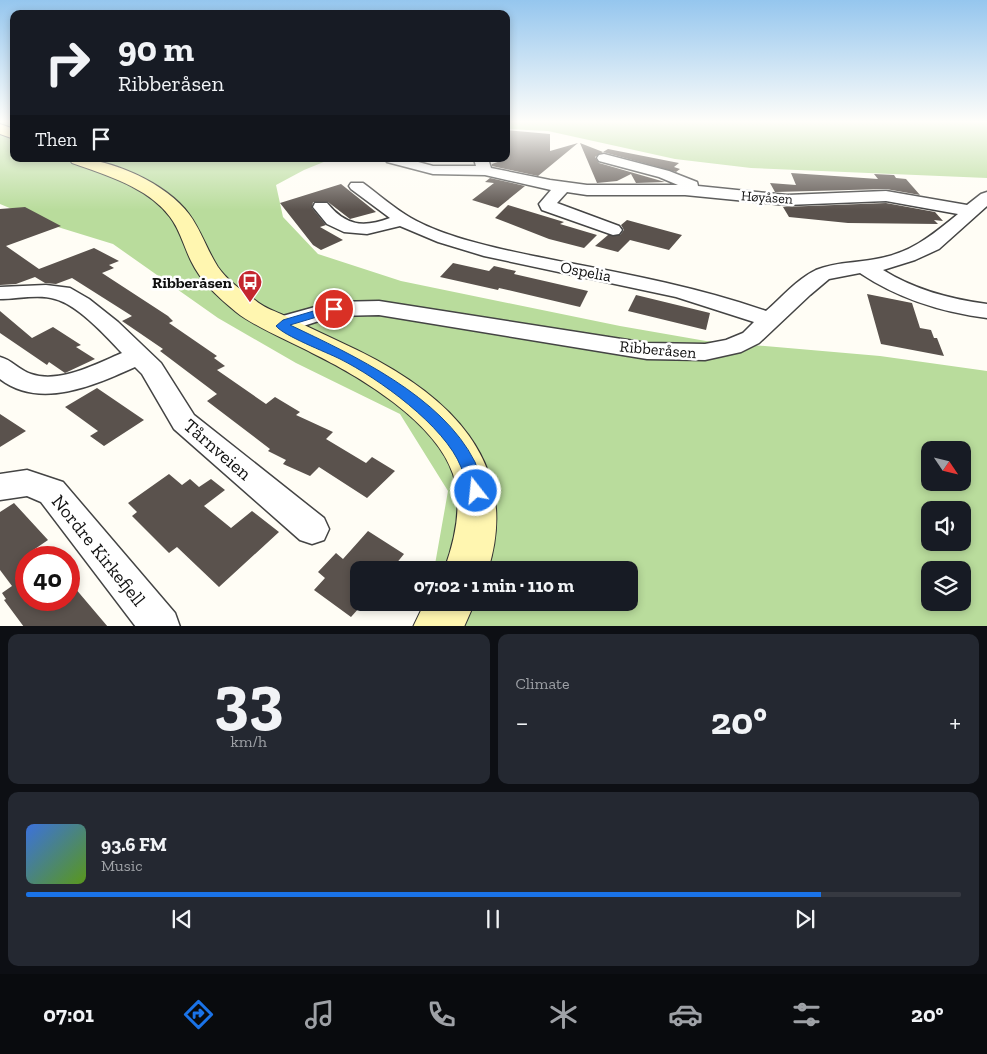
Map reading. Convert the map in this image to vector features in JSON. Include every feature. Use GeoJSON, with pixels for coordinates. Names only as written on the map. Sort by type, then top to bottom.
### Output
{"type":"FeatureCollection","features":[{"type":"Feature","properties":{"kind":"street"},"geometry":{"type":"LineString","coordinates":[[604,158],[664,174],[682,181],[699,191]]}},
{"type":"Feature","properties":{"kind":"street"},"geometry":{"type":"LineString","coordinates":[[86,162],[122,176],[146,188],[170,204],[184,222],[207,270],[247,308],[348,358],[379,377],[419,406],[442,428],[468,464],[476,491],[476,525],[468,561]]}},
{"type":"Feature","properties":{"kind":"street","name":"Høyåsen"},"geometry":{"type":"LineString","coordinates":[[403,162],[433,170],[483,165],[563,187],[613,191],[699,191],[787,200],[886,196],[971,211]]}},
{"type":"Feature","properties":{"kind":"street","name":"Ospelia"},"geometry":{"type":"LineString","coordinates":[[357,186],[401,218],[400,220],[433,234],[550,265],[651,284],[712,300],[772,321]]}},
{"type":"Feature","properties":{"kind":"street"},"geometry":{"type":"LineString","coordinates":[[563,187],[547,204],[548,206],[613,230]]}},
{"type":"Feature","properties":{"kind":"street","name":"Ribberåsen"},"geometry":{"type":"LineString","coordinates":[[282,326],[287,322],[334,309],[360,307],[501,326],[647,351],[705,352],[732,348],[751,338],[772,321],[815,279],[840,269],[886,263],[932,245],[987,197]]}},
{"type":"Feature","properties":{"kind":"street"},"geometry":{"type":"LineString","coordinates":[[321,207],[334,222],[348,228],[368,228],[400,220]]}},
{"type":"Feature","properties":{"kind":"street"},"geometry":{"type":"LineString","coordinates":[[863,266],[892,286],[915,296],[949,305],[987,311]]}},
{"type":"Feature","properties":{"kind":"street","name":"Tårnveien"},"geometry":{"type":"LineString","coordinates":[[0,293],[46,291],[62,294],[81,304],[110,327],[139,355],[152,370],[184,422],[312,529]]}},
{"type":"Feature","properties":{"kind":"street"},"geometry":{"type":"LineString","coordinates":[[0,365],[20,380],[54,385],[82,378],[139,355]]}},
{"type":"Feature","properties":{"kind":"street","name":"Nordre Kirkefjell"},"geometry":{"type":"LineString","coordinates":[[0,487],[10,484],[36,483],[52,492],[162,626]]}},
{"type":"Feature","properties":{"kind":"street"},"geometry":{"type":"LineString","coordinates":[[438,626],[447,611]]}},
{"type":"Feature","properties":{"kind":"green space"},"geometry":{"type":"Polygon","coordinates":[[[0,151],[10,151],[10,162],[324,162],[276,185],[283,217],[318,254],[401,281],[620,326],[706,341],[880,356],[987,371],[987,626],[422,626],[426,611],[638,611],[638,561],[436,561],[448,491],[400,414],[296,363],[218,318],[113,244],[48,224],[0,204],[0,151]]]}},
{"type":"Feature","properties":{"kind":"green space"},"geometry":{"type":"Polygon","coordinates":[[[640,151],[987,151],[987,178],[751,168],[675,159],[640,151]]]}},
{"type":"Feature","properties":{"kind":"building"},"geometry":{"type":"Polygon","coordinates":[[[510,151],[568,151],[538,176],[492,166],[492,164],[510,162],[510,151]]]}},
{"type":"Feature","properties":{"kind":"building"},"geometry":{"type":"Polygon","coordinates":[[[583,151],[601,151],[603,152],[595,157],[599,163],[665,182],[636,183],[631,174],[617,181],[597,183],[583,151]]]}},
{"type":"Feature","properties":{"kind":"building"},"geometry":{"type":"Polygon","coordinates":[[[619,151],[679,163],[674,167],[680,169],[676,172],[603,152],[619,151]]]}},
{"type":"Feature","properties":{"kind":"building"},"geometry":{"type":"Polygon","coordinates":[[[791,173],[878,179],[874,174],[894,175],[896,178],[906,179],[920,195],[886,189],[775,192],[770,183],[796,185],[791,173]]]}},
{"type":"Feature","properties":{"kind":"building"},"geometry":{"type":"Polygon","coordinates":[[[490,178],[525,186],[498,208],[472,200],[494,183],[485,182],[490,178]]]}},
{"type":"Feature","properties":{"kind":"building"},"geometry":{"type":"Polygon","coordinates":[[[341,184],[376,212],[350,219],[328,202],[313,202],[312,208],[326,225],[320,227],[343,240],[321,250],[313,245],[280,203],[341,184]]]}},
{"type":"Feature","properties":{"kind":"building"},"geometry":{"type":"Polygon","coordinates":[[[886,203],[935,212],[943,221],[934,220],[938,224],[848,223],[789,217],[783,207],[886,203]]]}},
{"type":"Feature","properties":{"kind":"building"},"geometry":{"type":"Polygon","coordinates":[[[508,205],[564,222],[560,224],[597,235],[584,248],[549,239],[495,218],[508,205]]]}},
{"type":"Feature","properties":{"kind":"building"},"geometry":{"type":"Polygon","coordinates":[[[25,207],[61,226],[6,246],[39,269],[94,248],[119,261],[109,265],[114,268],[102,273],[168,316],[173,321],[169,323],[217,356],[214,358],[225,366],[217,370],[266,404],[275,397],[300,412],[296,415],[333,432],[326,439],[366,463],[372,457],[395,471],[367,498],[319,467],[310,476],[283,464],[286,460],[268,451],[270,449],[207,401],[217,394],[160,351],[163,349],[122,321],[132,316],[72,278],[56,284],[45,283],[35,277],[16,284],[0,285],[0,209],[25,207]]]}},
{"type":"Feature","properties":{"kind":"building"},"geometry":{"type":"Polygon","coordinates":[[[627,220],[682,235],[669,250],[630,240],[618,252],[595,246],[608,235],[620,235],[624,230],[621,225],[627,220]]]}},
{"type":"Feature","properties":{"kind":"building"},"geometry":{"type":"Polygon","coordinates":[[[453,263],[489,271],[494,266],[516,271],[514,274],[588,291],[580,307],[499,288],[498,290],[440,277],[453,263]]]}},
{"type":"Feature","properties":{"kind":"building"},"geometry":{"type":"Polygon","coordinates":[[[867,294],[912,303],[920,328],[931,330],[934,338],[937,338],[944,356],[881,344],[867,294]]]}},
{"type":"Feature","properties":{"kind":"building"},"geometry":{"type":"Polygon","coordinates":[[[636,295],[710,313],[706,330],[628,311],[636,295]]]}},
{"type":"Feature","properties":{"kind":"building"},"geometry":{"type":"Polygon","coordinates":[[[0,311],[32,338],[53,327],[81,345],[76,347],[95,359],[65,373],[49,362],[47,365],[0,333],[0,311]]]}},
{"type":"Feature","properties":{"kind":"building"},"geometry":{"type":"Polygon","coordinates":[[[97,388],[144,420],[104,446],[90,436],[98,431],[65,407],[97,388]]]}},
{"type":"Feature","properties":{"kind":"building"},"geometry":{"type":"Polygon","coordinates":[[[0,414],[26,431],[0,447],[0,414]]]}},
{"type":"Feature","properties":{"kind":"building"},"geometry":{"type":"Polygon","coordinates":[[[169,474],[182,485],[190,479],[199,487],[211,479],[225,490],[204,506],[231,528],[252,511],[279,532],[219,587],[177,547],[169,553],[132,516],[137,512],[128,503],[169,474]]]}},
{"type":"Feature","properties":{"kind":"building"},"geometry":{"type":"Polygon","coordinates":[[[14,503],[48,540],[39,546],[15,546],[15,611],[80,611],[80,594],[107,626],[23,626],[4,600],[6,599],[2,593],[12,586],[0,570],[0,512],[14,503]]]}},
{"type":"Feature","properties":{"kind":"building"},"geometry":{"type":"Polygon","coordinates":[[[368,531],[404,554],[398,561],[350,561],[350,611],[356,611],[351,617],[314,590],[325,578],[318,572],[336,553],[343,559],[368,531]]]}},
{"type":"Feature","properties":{"kind":"place","name":"Ribberåsen"},"geometry":{"type":"Point","coordinates":[250,303]}},
{"type":"Feature","properties":{"kind":"route"},"geometry":{"type":"LineString","coordinates":[[334,309],[287,322],[282,326],[348,358],[379,377],[419,406],[442,428],[468,464],[476,491]]}}]}
